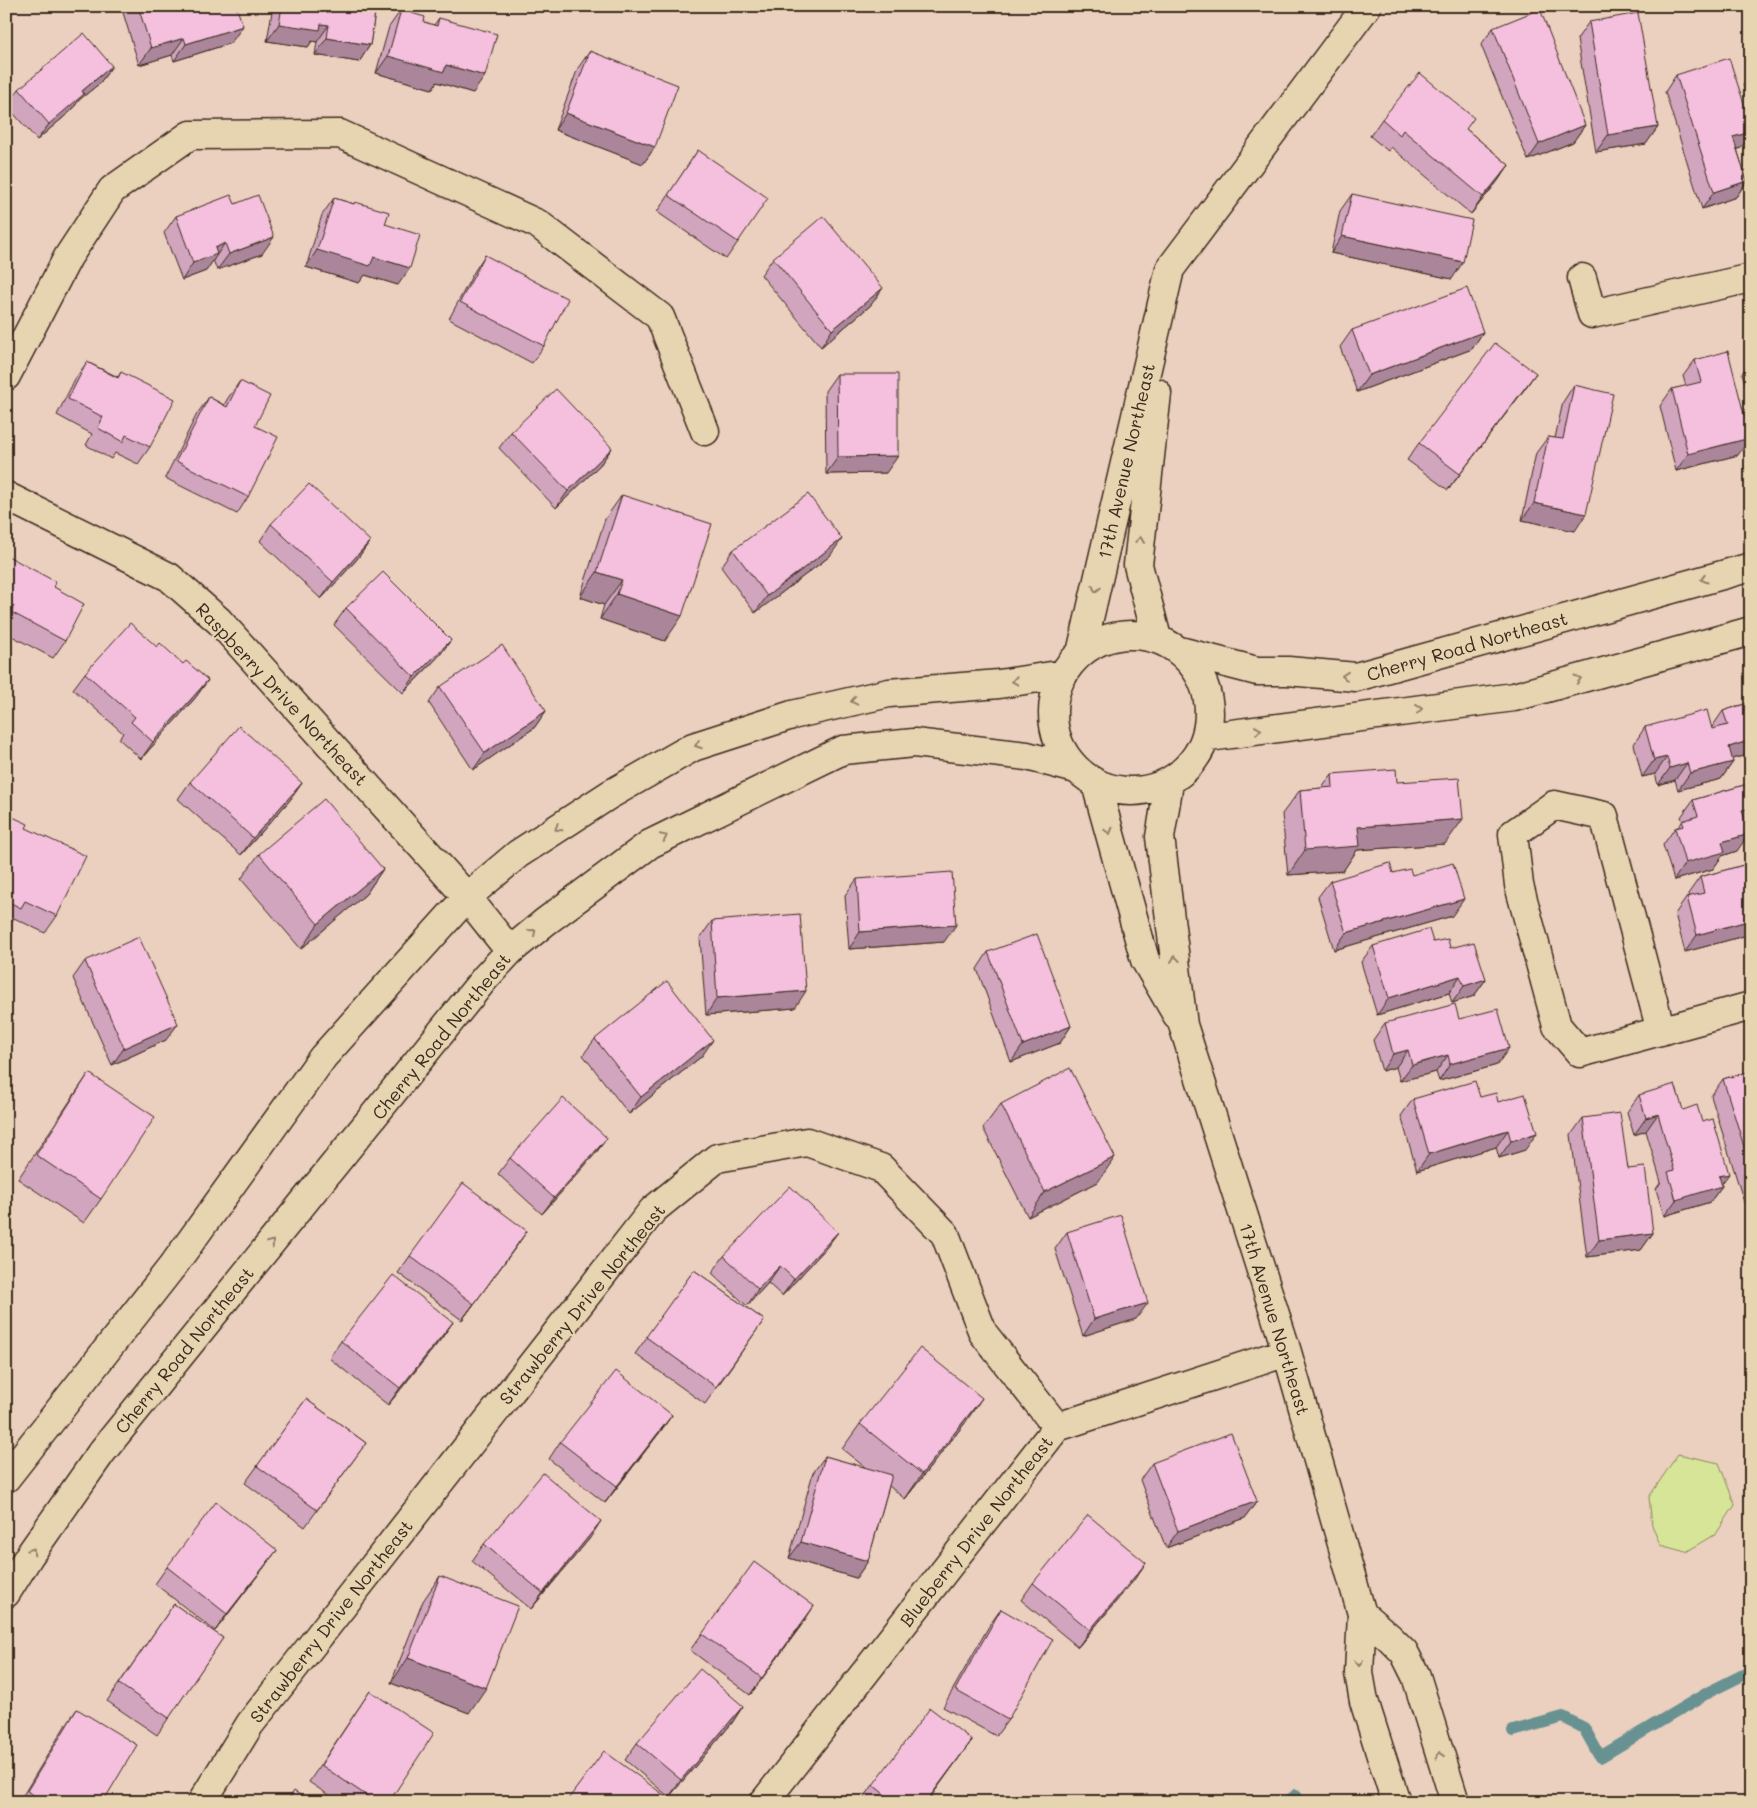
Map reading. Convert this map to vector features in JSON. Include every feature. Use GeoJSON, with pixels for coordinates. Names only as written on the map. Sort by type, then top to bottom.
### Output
{"type":"FeatureCollection","features":[{"type":"Feature","properties":{"kind":"street","name":"17th Avenue Northeast"},"geometry":{"type":"LineString","coordinates":[[1081,653],[1170,269],[1367,6]]}},
{"type":"Feature","properties":{"kind":"street"},"geometry":{"type":"LineString","coordinates":[[6,376],[68,257],[112,190],[190,135],[340,134],[538,224],[660,317],[705,431]]}},
{"type":"Feature","properties":{"kind":"street","name":"17th Avenue Northeast"},"geometry":{"type":"LineString","coordinates":[[1169,645],[1138,564],[1170,269]]}},
{"type":"Feature","properties":{"kind":"street"},"geometry":{"type":"LineString","coordinates":[[1582,278],[1592,314],[1751,278]]}},
{"type":"Feature","properties":{"kind":"street","name":"Raspberry Drive Northeast"},"geometry":{"type":"LineString","coordinates":[[6,496],[169,577],[219,621],[467,897],[510,951]]}},
{"type":"Feature","properties":{"kind":"street","name":"Cherry Road Northeast"},"geometry":{"type":"LineString","coordinates":[[1169,645],[1257,671],[1288,671],[1356,677],[1751,567]]}},
{"type":"Feature","properties":{"kind":"street"},"geometry":{"type":"LineString","coordinates":[[1209,737],[1514,697],[1751,631]]}},
{"type":"Feature","properties":{"kind":"street"},"geometry":{"type":"LineString","coordinates":[[1130,634],[1169,645],[1198,671],[1208,696],[1209,737],[1188,768],[1169,783],[1145,791],[1120,792],[1086,777],[1062,750],[1054,726],[1052,700],[1064,674],[1081,653],[1104,639],[1130,634]]}},
{"type":"Feature","properties":{"kind":"street"},"geometry":{"type":"LineString","coordinates":[[6,1478],[175,1263],[323,1057],[467,897],[518,854],[609,795],[693,747],[792,715],[889,693],[999,684],[1064,674]]}},
{"type":"Feature","properties":{"kind":"street","name":"Cherry Road Northeast"},"geometry":{"type":"LineString","coordinates":[[6,1593],[29,1556],[101,1453],[484,978],[510,951],[545,922],[650,844],[843,750],[914,743],[1027,756],[1086,777]]}},
{"type":"Feature","properties":{"kind":"street","name":"17th Avenue Northeast"},"geometry":{"type":"LineString","coordinates":[[1086,777],[1145,960],[1183,1025]]}},
{"type":"Feature","properties":{"kind":"street","name":"17th Avenue Northeast"},"geometry":{"type":"LineString","coordinates":[[1169,783],[1160,837],[1183,1025],[1287,1352],[1362,1614],[1359,1673],[1364,1701],[1396,1802]]}},
{"type":"Feature","properties":{"kind":"street"},"geometry":{"type":"LineString","coordinates":[[1661,1031],[1604,816],[1554,805],[1513,834],[1519,885],[1557,1026],[1580,1053],[1661,1031],[1751,1006]]}},
{"type":"Feature","properties":{"kind":"street","name":"Strawberry Drive Northeast"},"geometry":{"type":"LineString","coordinates":[[202,1802],[250,1724],[653,1210],[717,1158],[807,1142],[881,1168],[945,1234],[983,1333],[1057,1427]]}},
{"type":"Feature","properties":{"kind":"street","name":"Blueberry Drive Northeast"},"geometry":{"type":"LineString","coordinates":[[764,1802],[1057,1427],[1287,1352]]}},
{"type":"Feature","properties":{"kind":"street"},"geometry":{"type":"LineString","coordinates":[[1362,1614],[1404,1652],[1416,1676],[1455,1802]]}},
{"type":"Feature","properties":{"kind":"green space"},"geometry":{"type":"Polygon","coordinates":[[[1678,1454],[1719,1463],[1735,1505],[1716,1534],[1686,1552],[1660,1545],[1652,1525],[1649,1497],[1678,1454]]]}},
{"type":"Feature","properties":{"kind":"building"},"geometry":{"type":"Polygon","coordinates":[[[138,6],[236,6],[243,26],[186,44],[184,38],[151,48],[138,6]]]}},
{"type":"Feature","properties":{"kind":"building"},"geometry":{"type":"Polygon","coordinates":[[[282,6],[376,6],[370,45],[327,38],[329,25],[321,24],[320,30],[279,24],[282,6]]]}},
{"type":"Feature","properties":{"kind":"building"},"geometry":{"type":"Polygon","coordinates":[[[1540,9],[1585,125],[1539,144],[1493,28],[1540,9]]]}},
{"type":"Feature","properties":{"kind":"building"},"geometry":{"type":"Polygon","coordinates":[[[401,10],[425,17],[424,22],[437,26],[439,18],[497,34],[485,76],[446,65],[444,72],[388,56],[401,10]]]}},
{"type":"Feature","properties":{"kind":"building"},"geometry":{"type":"Polygon","coordinates":[[[1638,13],[1658,127],[1608,135],[1589,22],[1638,13]]]}},
{"type":"Feature","properties":{"kind":"building"},"geometry":{"type":"Polygon","coordinates":[[[84,33],[112,66],[82,91],[84,94],[49,124],[19,89],[84,33]]]}},
{"type":"Feature","properties":{"kind":"building"},"geometry":{"type":"Polygon","coordinates":[[[590,51],[678,85],[655,147],[566,113],[590,51]]]}},
{"type":"Feature","properties":{"kind":"building"},"geometry":{"type":"Polygon","coordinates":[[[1729,58],[1751,125],[1751,132],[1733,137],[1747,181],[1714,192],[1676,75],[1729,58]]]}},
{"type":"Feature","properties":{"kind":"building"},"geometry":{"type":"Polygon","coordinates":[[[1420,73],[1474,118],[1466,129],[1509,165],[1483,197],[1403,130],[1400,135],[1382,119],[1420,73]]]}},
{"type":"Feature","properties":{"kind":"building"},"geometry":{"type":"Polygon","coordinates":[[[698,150],[768,198],[738,242],[668,195],[698,150]]]}},
{"type":"Feature","properties":{"kind":"building"},"geometry":{"type":"Polygon","coordinates":[[[6,153],[10,155],[6,165],[6,153]]]}},
{"type":"Feature","properties":{"kind":"building"},"geometry":{"type":"Polygon","coordinates":[[[1352,194],[1472,220],[1463,262],[1342,236],[1352,194]]]}},
{"type":"Feature","properties":{"kind":"building"},"geometry":{"type":"Polygon","coordinates":[[[231,195],[235,204],[258,195],[274,237],[229,254],[225,243],[215,248],[217,254],[193,263],[176,216],[231,195]]]}},
{"type":"Feature","properties":{"kind":"building"},"geometry":{"type":"Polygon","coordinates":[[[334,198],[389,212],[385,224],[420,235],[410,268],[374,257],[370,266],[317,250],[334,198]]]}},
{"type":"Feature","properties":{"kind":"building"},"geometry":{"type":"Polygon","coordinates":[[[823,216],[883,288],[832,330],[773,258],[823,216]]]}},
{"type":"Feature","properties":{"kind":"building"},"geometry":{"type":"Polygon","coordinates":[[[485,255],[568,299],[544,346],[460,302],[485,255]]]}},
{"type":"Feature","properties":{"kind":"building"},"geometry":{"type":"Polygon","coordinates":[[[1467,288],[1483,332],[1369,375],[1352,330],[1467,288]]]}},
{"type":"Feature","properties":{"kind":"building"},"geometry":{"type":"Polygon","coordinates":[[[1495,343],[1536,373],[1460,474],[1419,443],[1495,343]]]}},
{"type":"Feature","properties":{"kind":"building"},"geometry":{"type":"Polygon","coordinates":[[[1728,351],[1750,438],[1688,454],[1672,389],[1701,382],[1695,360],[1728,351]]]}},
{"type":"Feature","properties":{"kind":"building"},"geometry":{"type":"Polygon","coordinates":[[[87,362],[118,378],[121,372],[175,399],[150,447],[126,435],[123,442],[98,428],[103,417],[68,399],[87,362]]]}},
{"type":"Feature","properties":{"kind":"building"},"geometry":{"type":"Polygon","coordinates":[[[837,374],[898,374],[898,456],[838,457],[837,374]]]}},
{"type":"Feature","properties":{"kind":"building"},"geometry":{"type":"Polygon","coordinates":[[[240,381],[270,396],[255,426],[278,437],[248,497],[176,461],[209,397],[227,407],[240,381]]]}},
{"type":"Feature","properties":{"kind":"building"},"geometry":{"type":"Polygon","coordinates":[[[1574,385],[1613,394],[1586,514],[1534,503],[1548,437],[1563,439],[1574,385]]]}},
{"type":"Feature","properties":{"kind":"building"},"geometry":{"type":"Polygon","coordinates":[[[556,389],[612,448],[568,491],[511,432],[556,389]]]}},
{"type":"Feature","properties":{"kind":"building"},"geometry":{"type":"Polygon","coordinates":[[[309,484],[370,541],[333,582],[271,524],[309,484]]]}},
{"type":"Feature","properties":{"kind":"building"},"geometry":{"type":"Polygon","coordinates":[[[808,494],[842,539],[767,596],[733,550],[808,494]]]}},
{"type":"Feature","properties":{"kind":"building"},"geometry":{"type":"Polygon","coordinates":[[[622,495],[712,524],[682,616],[617,594],[622,580],[597,572],[622,495]]]}},
{"type":"Feature","properties":{"kind":"building"},"geometry":{"type":"Polygon","coordinates":[[[6,555],[56,582],[54,587],[84,604],[65,641],[11,612],[14,606],[6,602],[6,555]]]}},
{"type":"Feature","properties":{"kind":"building"},"geometry":{"type":"Polygon","coordinates":[[[383,572],[451,640],[414,677],[346,608],[383,572]]]}},
{"type":"Feature","properties":{"kind":"building"},"geometry":{"type":"Polygon","coordinates":[[[130,623],[157,647],[160,643],[183,664],[186,661],[208,680],[153,742],[131,722],[135,717],[85,673],[130,623]]]}},
{"type":"Feature","properties":{"kind":"building"},"geometry":{"type":"Polygon","coordinates":[[[502,645],[546,711],[485,753],[440,687],[502,645]]]}},
{"type":"Feature","properties":{"kind":"building"},"geometry":{"type":"Polygon","coordinates":[[[1751,702],[1751,740],[1729,747],[1733,762],[1690,773],[1687,763],[1670,768],[1667,757],[1654,760],[1645,727],[1707,710],[1712,729],[1728,725],[1723,711],[1751,702]]]}},
{"type":"Feature","properties":{"kind":"building"},"geometry":{"type":"Polygon","coordinates":[[[239,726],[302,783],[253,838],[190,782],[239,726]]]}},
{"type":"Feature","properties":{"kind":"building"},"geometry":{"type":"Polygon","coordinates":[[[1396,769],[1397,782],[1459,778],[1463,819],[1358,827],[1360,846],[1305,850],[1300,790],[1333,787],[1332,774],[1396,769]]]}},
{"type":"Feature","properties":{"kind":"building"},"geometry":{"type":"Polygon","coordinates":[[[1751,783],[1751,808],[1742,810],[1749,834],[1722,842],[1725,852],[1685,863],[1675,828],[1684,826],[1682,821],[1698,816],[1693,800],[1751,783]]]}},
{"type":"Feature","properties":{"kind":"building"},"geometry":{"type":"Polygon","coordinates":[[[324,799],[383,869],[318,924],[259,854],[324,799]]]}},
{"type":"Feature","properties":{"kind":"building"},"geometry":{"type":"Polygon","coordinates":[[[6,814],[28,824],[26,828],[86,856],[57,916],[25,901],[21,908],[9,902],[8,905],[6,904],[6,814]]]}},
{"type":"Feature","properties":{"kind":"building"},"geometry":{"type":"Polygon","coordinates":[[[1390,863],[1393,873],[1410,869],[1412,875],[1453,863],[1464,899],[1346,933],[1330,881],[1390,863]]]}},
{"type":"Feature","properties":{"kind":"building"},"geometry":{"type":"Polygon","coordinates":[[[1751,863],[1751,920],[1697,935],[1687,897],[1704,893],[1700,877],[1751,863]]]}},
{"type":"Feature","properties":{"kind":"building"},"geometry":{"type":"Polygon","coordinates":[[[952,872],[956,925],[860,932],[857,879],[952,872]]]}},
{"type":"Feature","properties":{"kind":"building"},"geometry":{"type":"Polygon","coordinates":[[[800,914],[806,991],[717,998],[712,921],[800,914]]]}},
{"type":"Feature","properties":{"kind":"building"},"geometry":{"type":"Polygon","coordinates":[[[1429,929],[1433,942],[1448,939],[1450,948],[1474,942],[1486,979],[1464,986],[1460,976],[1389,998],[1373,946],[1429,929]]]}},
{"type":"Feature","properties":{"kind":"building"},"geometry":{"type":"Polygon","coordinates":[[[1037,934],[1071,1026],[1023,1045],[988,952],[1037,934]]]}},
{"type":"Feature","properties":{"kind":"building"},"geometry":{"type":"Polygon","coordinates":[[[139,937],[178,1024],[124,1048],[85,961],[139,937]]]}},
{"type":"Feature","properties":{"kind":"building"},"geometry":{"type":"Polygon","coordinates":[[[667,981],[713,1040],[641,1097],[595,1039],[667,981]]]}},
{"type":"Feature","properties":{"kind":"building"},"geometry":{"type":"Polygon","coordinates":[[[1455,1004],[1459,1019],[1498,1009],[1509,1048],[1450,1064],[1448,1055],[1412,1065],[1408,1050],[1393,1054],[1385,1023],[1455,1004]]]}},
{"type":"Feature","properties":{"kind":"building"},"geometry":{"type":"Polygon","coordinates":[[[1070,1068],[1115,1157],[1045,1192],[1001,1104],[1070,1068]]]}},
{"type":"Feature","properties":{"kind":"building"},"geometry":{"type":"Polygon","coordinates":[[[1751,1071],[1751,1169],[1723,1079],[1751,1071]]]}},
{"type":"Feature","properties":{"kind":"building"},"geometry":{"type":"Polygon","coordinates":[[[89,1073],[155,1117],[101,1199],[36,1155],[89,1073]]]}},
{"type":"Feature","properties":{"kind":"building"},"geometry":{"type":"Polygon","coordinates":[[[1475,1081],[1480,1097],[1496,1093],[1498,1102],[1525,1094],[1537,1133],[1511,1141],[1508,1130],[1429,1154],[1413,1099],[1475,1081]]]}},
{"type":"Feature","properties":{"kind":"building"},"geometry":{"type":"Polygon","coordinates":[[[1675,1084],[1683,1110],[1697,1105],[1702,1122],[1713,1119],[1729,1174],[1719,1176],[1722,1186],[1676,1200],[1668,1172],[1674,1170],[1658,1114],[1646,1118],[1639,1095],[1675,1084]]]}},
{"type":"Feature","properties":{"kind":"building"},"geometry":{"type":"Polygon","coordinates":[[[563,1098],[607,1138],[554,1198],[510,1158],[563,1098]]]}},
{"type":"Feature","properties":{"kind":"building"},"geometry":{"type":"Polygon","coordinates":[[[1620,1113],[1628,1169],[1645,1167],[1653,1233],[1599,1240],[1583,1118],[1620,1113]]]}},
{"type":"Feature","properties":{"kind":"building"},"geometry":{"type":"Polygon","coordinates":[[[463,1183],[527,1231],[474,1304],[410,1256],[463,1183]]]}},
{"type":"Feature","properties":{"kind":"building"},"geometry":{"type":"Polygon","coordinates":[[[790,1186],[838,1232],[794,1279],[780,1266],[758,1289],[724,1256],[790,1186]]]}},
{"type":"Feature","properties":{"kind":"building"},"geometry":{"type":"Polygon","coordinates":[[[1121,1215],[1148,1303],[1094,1319],[1067,1232],[1121,1215]]]}},
{"type":"Feature","properties":{"kind":"building"},"geometry":{"type":"Polygon","coordinates":[[[694,1270],[764,1320],[716,1387],[646,1337],[694,1270]]]}},
{"type":"Feature","properties":{"kind":"building"},"geometry":{"type":"Polygon","coordinates":[[[393,1275],[453,1322],[400,1388],[341,1341],[393,1275]]]}},
{"type":"Feature","properties":{"kind":"building"},"geometry":{"type":"Polygon","coordinates":[[[920,1348],[982,1398],[922,1474],[860,1424],[920,1348]]]}},
{"type":"Feature","properties":{"kind":"building"},"geometry":{"type":"Polygon","coordinates":[[[616,1371],[672,1415],[617,1486],[560,1442],[616,1371]]]}},
{"type":"Feature","properties":{"kind":"building"},"geometry":{"type":"Polygon","coordinates":[[[306,1399],[366,1443],[317,1510],[257,1466],[306,1399]]]}},
{"type":"Feature","properties":{"kind":"building"},"geometry":{"type":"Polygon","coordinates":[[[1231,1433],[1257,1501],[1178,1531],[1152,1463],[1231,1433]]]}},
{"type":"Feature","properties":{"kind":"building"},"geometry":{"type":"Polygon","coordinates":[[[825,1456],[892,1475],[868,1561],[801,1542],[825,1456]]]}},
{"type":"Feature","properties":{"kind":"building"},"geometry":{"type":"Polygon","coordinates":[[[543,1473],[601,1521],[543,1593],[484,1544],[543,1473]]]}},
{"type":"Feature","properties":{"kind":"building"},"geometry":{"type":"Polygon","coordinates":[[[216,1502],[277,1550],[227,1614],[167,1567],[216,1502]]]}},
{"type":"Feature","properties":{"kind":"building"},"geometry":{"type":"Polygon","coordinates":[[[1088,1515],[1146,1563],[1090,1630],[1033,1583],[1088,1515]]]}},
{"type":"Feature","properties":{"kind":"building"},"geometry":{"type":"Polygon","coordinates":[[[754,1562],[814,1606],[762,1678],[702,1634],[754,1562]]]}},
{"type":"Feature","properties":{"kind":"building"},"geometry":{"type":"Polygon","coordinates":[[[440,1576],[518,1606],[486,1688],[408,1658],[440,1576]]]}},
{"type":"Feature","properties":{"kind":"building"},"geometry":{"type":"Polygon","coordinates":[[[174,1604],[223,1638],[169,1718],[119,1684],[174,1604]]]}},
{"type":"Feature","properties":{"kind":"building"},"geometry":{"type":"Polygon","coordinates":[[[1001,1609],[1053,1639],[1008,1720],[955,1690],[1001,1609]]]}},
{"type":"Feature","properties":{"kind":"building"},"geometry":{"type":"Polygon","coordinates":[[[700,1669],[743,1706],[681,1780],[637,1743],[700,1669]]]}},
{"type":"Feature","properties":{"kind":"building"},"geometry":{"type":"Polygon","coordinates":[[[370,1691],[434,1733],[389,1802],[376,1802],[321,1765],[370,1691]]]}},
{"type":"Feature","properties":{"kind":"building"},"geometry":{"type":"Polygon","coordinates":[[[930,1708],[972,1740],[926,1802],[894,1802],[873,1785],[930,1708]]]}},
{"type":"Feature","properties":{"kind":"building"},"geometry":{"type":"Polygon","coordinates":[[[77,1709],[137,1745],[103,1802],[45,1802],[27,1791],[77,1709]]]}},
{"type":"Feature","properties":{"kind":"building"},"geometry":{"type":"Polygon","coordinates":[[[604,1751],[668,1798],[666,1802],[566,1802],[604,1751]]]}},
{"type":"Feature","properties":{"kind":"building"},"geometry":{"type":"Polygon","coordinates":[[[294,1791],[311,1802],[287,1802],[294,1791]]]}},
{"type":"Feature","properties":{"kind":"waterway"},"geometry":{"type":"LineString","coordinates":[[1513,1731],[1563,1717],[1584,1728],[1600,1757],[1711,1691],[1751,1671]]}},
{"type":"Feature","properties":{"kind":"waterway"},"geometry":{"type":"LineString","coordinates":[[1288,1802],[1296,1795]]}}]}
